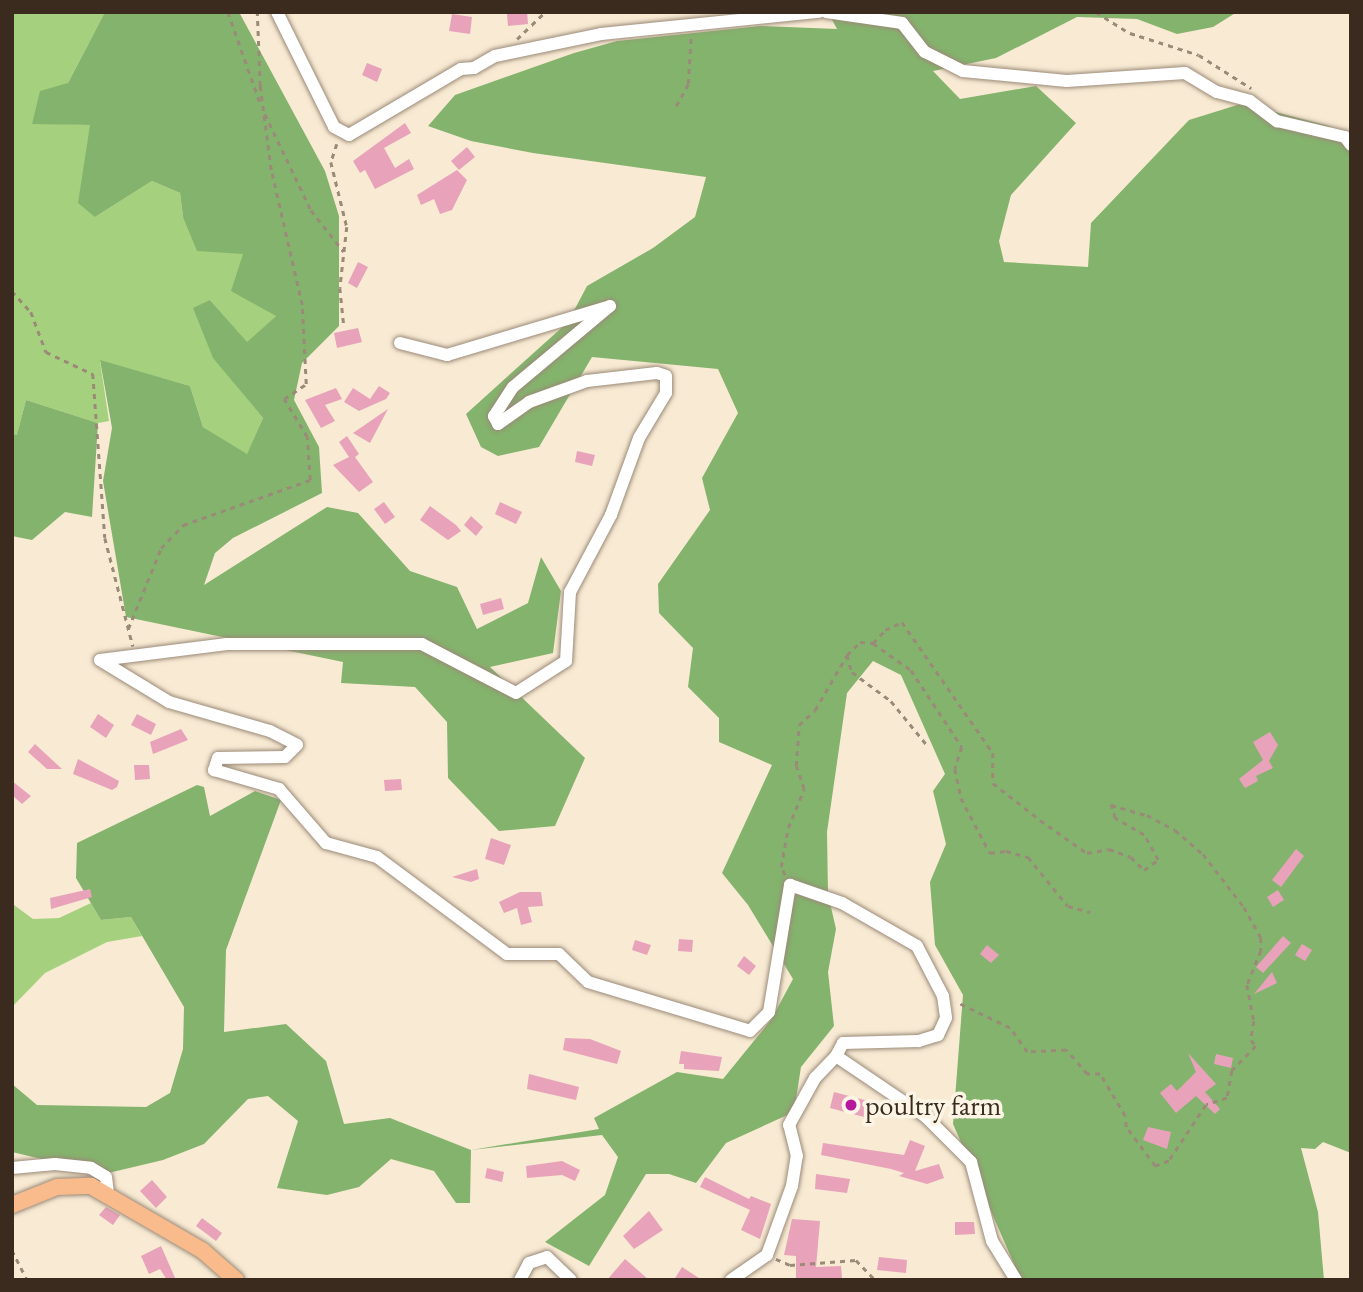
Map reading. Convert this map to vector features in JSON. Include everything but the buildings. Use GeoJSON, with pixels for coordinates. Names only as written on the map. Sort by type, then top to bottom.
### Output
{"type":"FeatureCollection","features":[{"type":"Feature","properties":{"kind":"main road"},"geometry":{"type":"LineString","coordinates":[[12,1206],[40,1192],[75,1184],[108,1194],[203,1251],[236,1280]]}},
{"type":"Feature","properties":{"kind":"street"},"geometry":{"type":"LineString","coordinates":[[276,12],[341,134],[368,128],[446,78],[495,56],[601,34],[691,28],[763,15],[819,12]]}},
{"type":"Feature","properties":{"kind":"street"},"geometry":{"type":"LineString","coordinates":[[826,12],[902,23],[925,52],[963,71],[1067,81],[1185,73],[1217,92],[1250,101],[1276,121],[1345,136],[1351,145]]}},
{"type":"Feature","properties":{"kind":"street"},"geometry":{"type":"LineString","coordinates":[[400,343],[447,355],[519,337],[610,306],[513,387],[494,416],[498,424],[529,402],[587,381],[657,373],[666,376],[666,393],[639,438],[611,515],[569,592],[566,661],[516,694],[422,643],[227,644],[134,652],[100,660],[169,702],[271,731],[297,745],[285,757],[218,758],[214,770],[279,789],[326,843],[377,857],[507,954],[559,954],[588,982],[750,1031],[769,1012],[790,885],[842,903],[917,946],[943,996],[946,1018],[938,1035],[918,1041],[844,1043],[836,1056],[819,1071],[789,1125],[797,1156],[792,1186],[767,1255],[731,1280]]}},
{"type":"Feature","properties":{"kind":"street"},"geometry":{"type":"LineString","coordinates":[[836,1056],[926,1117],[971,1162],[992,1241],[1016,1280]]}},
{"type":"Feature","properties":{"kind":"street"},"geometry":{"type":"LineString","coordinates":[[12,1168],[55,1164],[91,1168],[106,1177],[108,1194]]}},
{"type":"Feature","properties":{"kind":"street"},"geometry":{"type":"LineString","coordinates":[[520,1280],[529,1263],[547,1257],[571,1280]]}},
{"type":"Feature","properties":{"kind":"path"},"geometry":{"type":"LineString","coordinates":[[228,12],[263,111],[311,210],[344,252]]}},
{"type":"Feature","properties":{"kind":"path"},"geometry":{"type":"LineString","coordinates":[[128,629],[161,548],[183,525],[310,480],[307,437],[284,399],[306,384],[302,304],[271,170],[263,111],[257,12]]}},
{"type":"Feature","properties":{"kind":"path"},"geometry":{"type":"LineString","coordinates":[[514,41],[545,12]]}},
{"type":"Feature","properties":{"kind":"path"},"geometry":{"type":"LineString","coordinates":[[1096,12],[1130,33],[1199,55],[1258,92]]}},
{"type":"Feature","properties":{"kind":"path"},"geometry":{"type":"LineString","coordinates":[[676,106],[688,84],[693,60],[691,28]]}},
{"type":"Feature","properties":{"kind":"path"},"geometry":{"type":"LineString","coordinates":[[341,134],[331,162],[347,227],[340,288],[344,326]]}},
{"type":"Feature","properties":{"kind":"path"},"geometry":{"type":"LineString","coordinates":[[12,291],[31,313],[46,352],[93,374],[104,538],[134,652]]}},
{"type":"Feature","properties":{"kind":"path"},"geometry":{"type":"LineString","coordinates":[[873,643],[885,630],[902,622],[993,753],[993,783],[1040,820],[1087,853],[1109,849],[1131,858],[1144,870],[1158,860],[1144,835],[1115,818],[1111,805],[1146,815],[1175,830],[1203,854],[1244,907],[1261,938],[1261,951],[1247,985],[1254,1021],[1251,1040],[1256,1046],[1232,1071],[1227,1098],[1206,1105],[1168,1161],[1155,1166],[1126,1127],[1125,1116],[1100,1074],[1087,1074],[1066,1050],[1027,1052],[1010,1028],[943,996]]}},
{"type":"Feature","properties":{"kind":"path"},"geometry":{"type":"LineString","coordinates":[[790,885],[781,867],[788,828],[804,789],[796,766],[799,724],[815,710],[847,655],[860,642],[873,643],[911,670],[962,747],[955,769],[961,798],[990,853],[1006,850],[1028,857],[1068,906],[1090,912]]}},
{"type":"Feature","properties":{"kind":"path"},"geometry":{"type":"LineString","coordinates":[[847,655],[852,672],[891,701],[927,745]]}},
{"type":"Feature","properties":{"kind":"path"},"geometry":{"type":"LineString","coordinates":[[12,1250],[27,1280]]}},
{"type":"Feature","properties":{"kind":"path"},"geometry":{"type":"LineString","coordinates":[[767,1255],[790,1265],[856,1260],[875,1280]]}},
{"type":"Feature","properties":{"kind":"green space"},"geometry":{"type":"Polygon","coordinates":[[[12,12],[105,12],[68,83],[32,123],[90,125],[95,217],[152,181],[180,193],[183,217],[244,254],[276,316],[247,343],[210,300],[214,358],[263,418],[247,455],[203,427],[190,386],[100,361],[109,421],[98,423],[26,400],[17,436],[12,434],[12,12]]]}},
{"type":"Feature","properties":{"kind":"green space"},"geometry":{"type":"Polygon","coordinates":[[[105,12],[239,12],[325,171],[339,216],[339,326],[302,363],[294,400],[319,447],[322,493],[233,538],[215,553],[204,585],[327,507],[358,513],[410,571],[457,587],[477,629],[528,603],[541,557],[561,591],[553,653],[490,667],[585,758],[555,826],[499,831],[448,778],[447,722],[415,687],[341,683],[343,662],[126,617],[103,481],[112,428],[100,360],[190,386],[203,427],[247,454],[263,418],[213,358],[193,308],[210,300],[247,342],[276,316],[231,291],[243,254],[197,251],[183,217],[180,193],[152,181],[95,217],[78,203],[90,125],[32,124],[40,91],[68,83],[105,12]]]}},
{"type":"Feature","properties":{"kind":"green space"},"geometry":{"type":"Polygon","coordinates":[[[828,12],[1237,12],[1213,27],[1177,34],[1137,19],[1077,17],[996,58],[933,71],[960,99],[1036,86],[1076,123],[1011,195],[999,241],[1004,262],[1088,267],[1091,223],[1189,120],[1250,101],[1264,109],[1329,126],[1345,137],[1351,153],[1351,1153],[1323,1142],[1315,1149],[1301,1148],[1318,1212],[1324,1280],[1021,1280],[953,1124],[963,995],[935,945],[930,882],[946,844],[933,791],[945,774],[901,675],[873,661],[847,693],[827,832],[828,894],[836,929],[828,972],[834,1026],[801,1067],[794,1112],[726,1143],[696,1183],[669,1174],[646,1174],[589,1266],[545,1242],[605,1195],[618,1157],[602,1135],[471,1150],[599,1129],[594,1118],[677,1072],[723,1079],[771,1020],[793,979],[748,905],[722,873],[772,765],[719,742],[719,718],[688,687],[693,648],[659,613],[658,584],[710,510],[702,478],[738,413],[718,369],[592,357],[539,447],[498,456],[481,447],[466,414],[568,322],[587,286],[653,248],[695,217],[706,177],[533,153],[471,141],[428,126],[455,95],[574,53],[617,41],[760,26],[837,29],[828,12]]]}},
{"type":"Feature","properties":{"kind":"green space"},"geometry":{"type":"Polygon","coordinates":[[[26,400],[98,423],[92,517],[65,512],[32,540],[12,536],[12,434],[17,435],[26,400]]]}},
{"type":"Feature","properties":{"kind":"green space"},"geometry":{"type":"Polygon","coordinates":[[[197,785],[204,787],[210,816],[255,791],[281,800],[226,950],[224,1032],[286,1024],[326,1061],[344,1124],[390,1118],[471,1150],[470,1203],[456,1203],[434,1171],[391,1159],[359,1187],[327,1195],[277,1188],[298,1121],[268,1096],[248,1099],[204,1144],[163,1160],[104,1174],[12,1152],[12,1084],[37,1105],[146,1107],[170,1093],[183,1049],[184,1007],[131,917],[101,920],[76,878],[77,843],[197,785]]]}},
{"type":"Feature","properties":{"kind":"green space"},"geometry":{"type":"Polygon","coordinates":[[[91,903],[101,920],[131,917],[142,936],[107,942],[45,973],[12,1007],[14,905],[33,919],[59,918],[91,903]]]}},
{"type":"Feature","properties":{"kind":"place","name":"poultry farm"},"geometry":{"type":"Point","coordinates":[851,1105]}}]}
